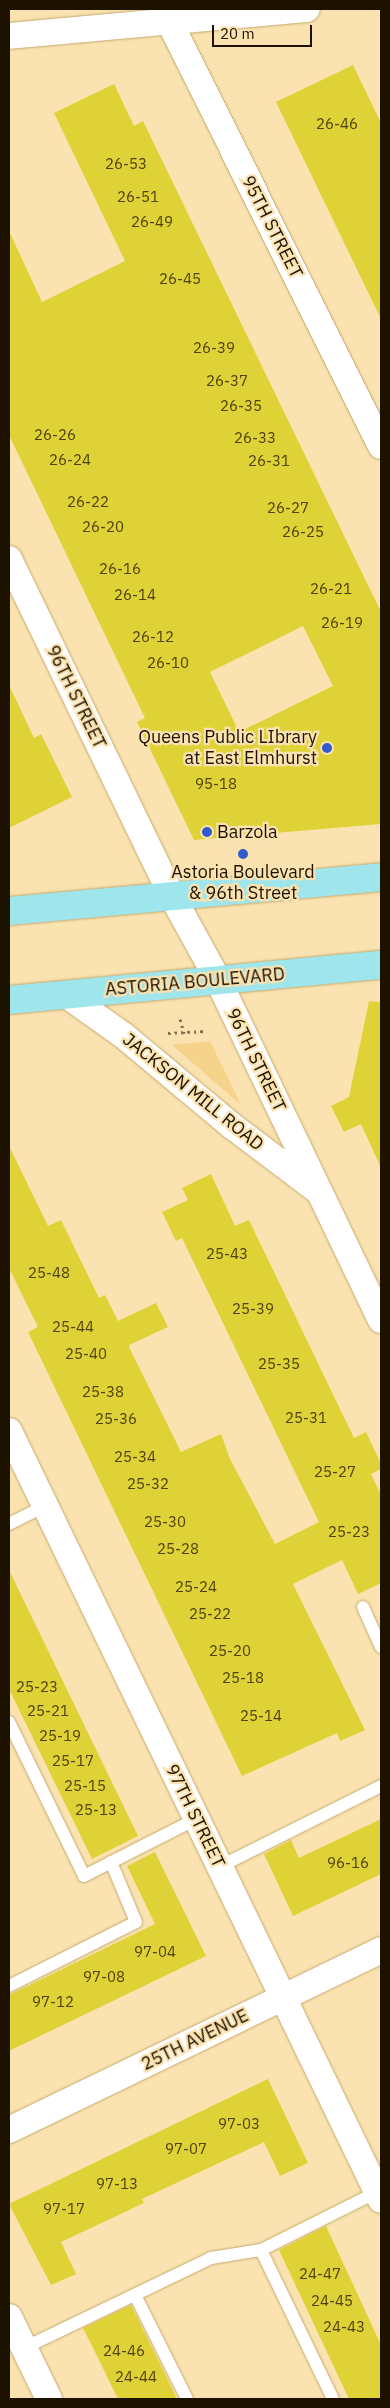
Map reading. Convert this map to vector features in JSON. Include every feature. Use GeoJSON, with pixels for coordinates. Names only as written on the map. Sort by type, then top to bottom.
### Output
{"type":"FeatureCollection","features":[{"type":"Feature","properties":{"kind":"main road"},"geometry":{"type":"LineString","coordinates":[[9,911],[173,898],[381,877]]}},
{"type":"Feature","properties":{"kind":"main road","name":"ASTORIA BOULEVARD"},"geometry":{"type":"LineString","coordinates":[[9,1000],[381,965]]}},
{"type":"Feature","properties":{"kind":"street"},"geometry":{"type":"LineString","coordinates":[[9,36],[166,14],[307,9]]}},
{"type":"Feature","properties":{"kind":"street","name":"95TH STREET"},"geometry":{"type":"LineString","coordinates":[[166,14],[381,446]]}},
{"type":"Feature","properties":{"kind":"street","name":"96TH STREET"},"geometry":{"type":"LineString","coordinates":[[9,559],[173,898],[218,980],[381,1320]]}},
{"type":"Feature","properties":{"kind":"street","name":"JACKSON MILL ROAD"},"geometry":{"type":"LineString","coordinates":[[65,994],[123,1035],[232,1126],[320,1193]]}},
{"type":"Feature","properties":{"kind":"street","name":"97TH STREET"},"geometry":{"type":"LineString","coordinates":[[9,1432],[379,2196]]}},
{"type":"Feature","properties":{"kind":"street","name":"25TH AVENUE"},"geometry":{"type":"LineString","coordinates":[[9,2130],[381,1950]]}},
{"type":"Feature","properties":{"kind":"street"},"geometry":{"type":"LineString","coordinates":[[9,2317],[49,2399]]}},
{"type":"Feature","properties":{"kind":"lane"},"geometry":{"type":"LineString","coordinates":[[9,1524],[45,1506]]}},
{"type":"Feature","properties":{"kind":"lane"},"geometry":{"type":"LineString","coordinates":[[363,1607],[381,1647]]}},
{"type":"Feature","properties":{"kind":"lane"},"geometry":{"type":"LineString","coordinates":[[9,1722],[84,1876],[196,1818]]}},
{"type":"Feature","properties":{"kind":"lane"},"geometry":{"type":"LineString","coordinates":[[219,1867],[381,1786]]}},
{"type":"Feature","properties":{"kind":"lane"},"geometry":{"type":"LineString","coordinates":[[9,1986],[136,1922],[111,1862]]}},
{"type":"Feature","properties":{"kind":"lane"},"geometry":{"type":"LineString","coordinates":[[24,2348],[211,2258],[261,2250],[379,2196]]}},
{"type":"Feature","properties":{"kind":"lane"},"geometry":{"type":"LineString","coordinates":[[261,2250],[333,2399]]}},
{"type":"Feature","properties":{"kind":"lane"},"geometry":{"type":"LineString","coordinates":[[135,2295],[187,2399]]}},
{"type":"Feature","properties":{"kind":"path"},"geometry":{"type":"LineString","coordinates":[[180,1019],[184,1033]]}},
{"type":"Feature","properties":{"kind":"path"},"geometry":{"type":"LineString","coordinates":[[166,1033],[206,1031]]}},
{"type":"Feature","properties":{"kind":"shaded area"},"geometry":{"type":"Polygon","coordinates":[[[210,1041],[241,1105],[172,1045],[210,1041]]]}},
{"type":"Feature","properties":{"kind":"building"},"geometry":{"type":"Polygon","coordinates":[[[353,65],[381,123],[381,319],[276,102],[353,65]]]}},
{"type":"Feature","properties":{"kind":"building"},"geometry":{"type":"Polygon","coordinates":[[[114,84],[134,126],[143,121],[381,612],[381,824],[194,840],[137,722],[145,718],[9,435],[9,231],[42,302],[125,261],[54,113],[114,84]],[[303,626],[210,672],[239,732],[333,686],[303,626]]]}},
{"type":"Feature","properties":{"kind":"building"},"geometry":{"type":"Polygon","coordinates":[[[9,685],[34,738],[41,734],[72,797],[9,828],[9,685]]]}},
{"type":"Feature","properties":{"kind":"building"},"geometry":{"type":"Polygon","coordinates":[[[369,1001],[381,1002],[381,1168],[361,1124],[344,1132],[331,1106],[349,1097],[369,1001]]]}},
{"type":"Feature","properties":{"kind":"building"},"geometry":{"type":"Polygon","coordinates":[[[9,1146],[48,1226],[61,1220],[99,1298],[105,1295],[118,1321],[156,1303],[168,1327],[129,1345],[130,1349],[181,1452],[221,1434],[230,1459],[275,1544],[319,1522],[182,1238],[176,1241],[162,1212],[188,1200],[182,1188],[211,1174],[235,1226],[249,1220],[354,1438],[366,1432],[381,1464],[381,1469],[371,1474],[381,1495],[381,1583],[358,1594],[342,1560],[293,1584],[365,1730],[340,1741],[337,1733],[242,1776],[28,1332],[38,1327],[9,1268],[9,1146]]]}},
{"type":"Feature","properties":{"kind":"building"},"geometry":{"type":"Polygon","coordinates":[[[9,1570],[138,1836],[92,1859],[9,1689],[9,1570]]]}},
{"type":"Feature","properties":{"kind":"building"},"geometry":{"type":"Polygon","coordinates":[[[381,1819],[381,1874],[293,1916],[264,1854],[291,1840],[299,1858],[381,1819]]]}},
{"type":"Feature","properties":{"kind":"building"},"geometry":{"type":"Polygon","coordinates":[[[155,1852],[206,1956],[9,2051],[9,1995],[155,1924],[127,1866],[155,1852]]]}},
{"type":"Feature","properties":{"kind":"building"},"geometry":{"type":"Polygon","coordinates":[[[268,2079],[308,2163],[280,2176],[264,2142],[142,2199],[144,2203],[61,2242],[76,2274],[51,2285],[9,2204],[268,2079]]]}},
{"type":"Feature","properties":{"kind":"building"},"geometry":{"type":"Polygon","coordinates":[[[326,2226],[381,2345],[381,2399],[349,2399],[279,2250],[326,2226]]]}},
{"type":"Feature","properties":{"kind":"building"},"geometry":{"type":"Polygon","coordinates":[[[131,2305],[177,2399],[118,2399],[83,2328],[131,2305]]]}},
{"type":"Feature","properties":{"kind":"place","name":"Queens Public LIbrary at East Elmhurst"},"geometry":{"type":"Point","coordinates":[327,748]}},
{"type":"Feature","properties":{"kind":"place","name":"Barzola"},"geometry":{"type":"Point","coordinates":[207,832]}},
{"type":"Feature","properties":{"kind":"place","name":"Astoria Boulevard & 96th Street"},"geometry":{"type":"Point","coordinates":[243,854]}}]}
